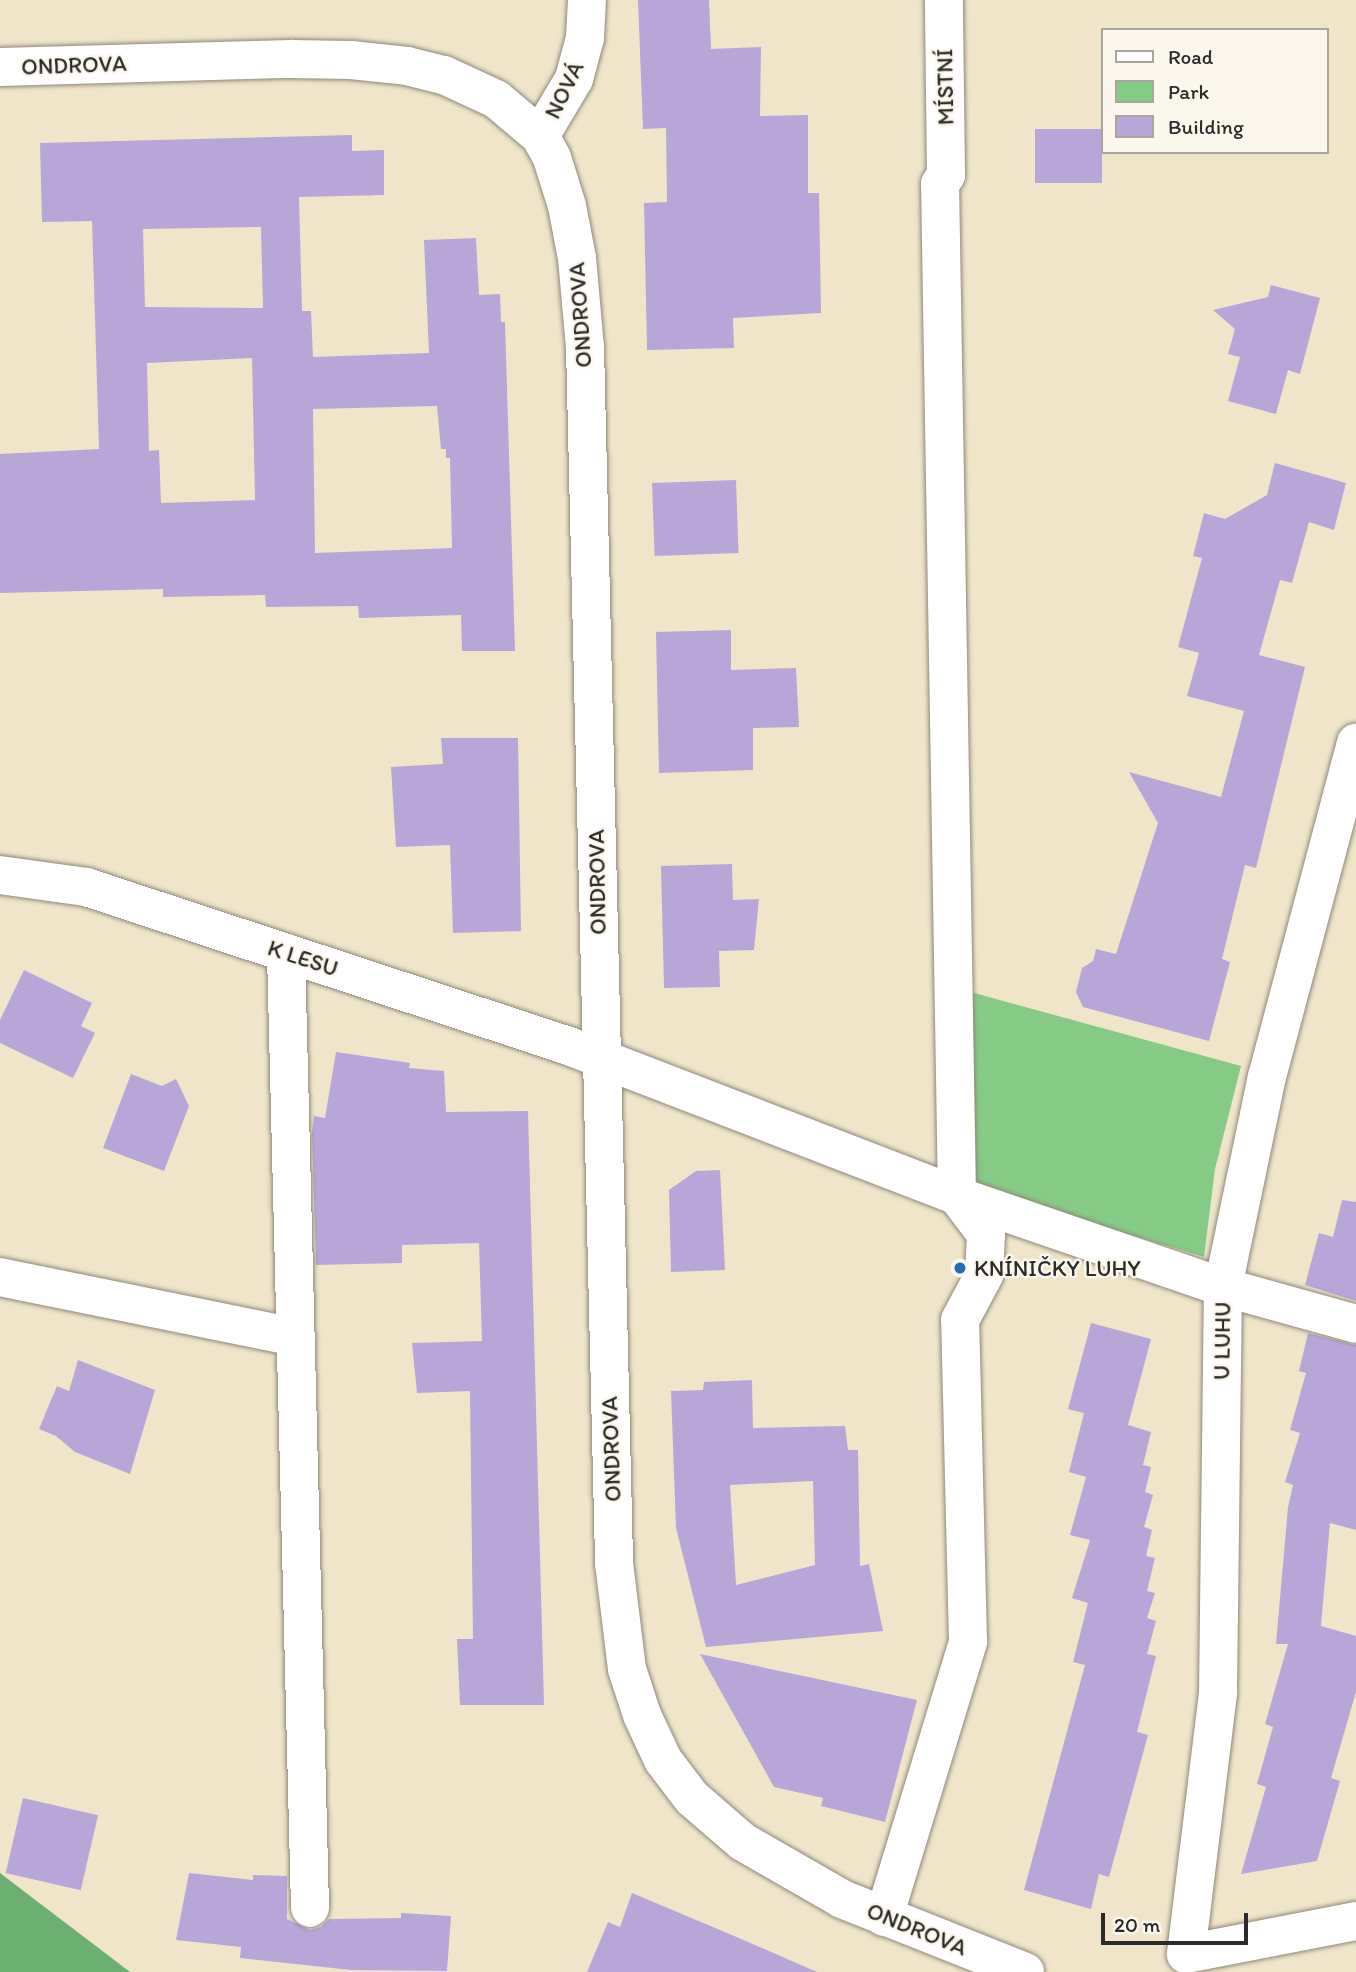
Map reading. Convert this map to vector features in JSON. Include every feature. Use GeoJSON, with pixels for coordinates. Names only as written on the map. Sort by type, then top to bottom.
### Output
{"type":"FeatureCollection","features":[{"type":"Feature","properties":{"kind":"street","name":"NOVÁ"},"geometry":{"type":"LineString","coordinates":[[540,136],[574,79],[585,38],[587,0]]}},
{"type":"Feature","properties":{"kind":"street","name":"MÍSTNÍ"},"geometry":{"type":"LineString","coordinates":[[944,0],[946,175],[940,184],[957,1196]]}},
{"type":"Feature","properties":{"kind":"street","name":"ONDROVA"},"geometry":{"type":"LineString","coordinates":[[0,67],[291,59],[351,60],[407,66],[444,75],[479,89],[511,111],[540,136],[556,169],[568,206],[577,258],[584,347],[614,1563],[627,1670],[663,1760],[708,1813],[743,1842],[782,1867],[884,1917],[1025,1972]]}},
{"type":"Feature","properties":{"kind":"street","name":"U LUHU"},"geometry":{"type":"LineString","coordinates":[[1178,1963],[1218,1693],[1223,1287],[1267,1077],[1356,743]]}},
{"type":"Feature","properties":{"kind":"street","name":"K LESU"},"geometry":{"type":"LineString","coordinates":[[0,875],[86,887],[286,953],[602,1058],[957,1196],[1223,1287],[1356,1324]]}},
{"type":"Feature","properties":{"kind":"street"},"geometry":{"type":"LineString","coordinates":[[286,953],[310,1908]]}},
{"type":"Feature","properties":{"kind":"street"},"geometry":{"type":"LineString","coordinates":[[884,1917],[968,1643],[960,1320],[984,1275],[986,1234],[957,1196]]}},
{"type":"Feature","properties":{"kind":"street"},"geometry":{"type":"LineString","coordinates":[[0,1277],[296,1337]]}},
{"type":"Feature","properties":{"kind":"street"},"geometry":{"type":"LineString","coordinates":[[1178,1963],[1356,1921]]}},
{"type":"Feature","properties":{"kind":"green space"},"geometry":{"type":"Polygon","coordinates":[[[963,990],[1241,1066],[1215,1169],[1204,1257],[964,1184],[963,990]]]}},
{"type":"Feature","properties":{"kind":"green space"},"geometry":{"type":"Polygon","coordinates":[[[0,1873],[130,1972],[0,1972],[0,1873]]]}},
{"type":"Feature","properties":{"kind":"building"},"geometry":{"type":"Polygon","coordinates":[[[638,0],[709,0],[711,49],[761,47],[760,116],[808,115],[808,193],[819,193],[821,313],[733,318],[734,348],[647,350],[644,203],[667,202],[666,128],[643,129],[638,0]]]}},
{"type":"Feature","properties":{"kind":"building"},"geometry":{"type":"Polygon","coordinates":[[[1035,129],[1100,129],[1102,183],[1035,183],[1035,129]]]}},
{"type":"Feature","properties":{"kind":"building"},"geometry":{"type":"Polygon","coordinates":[[[352,135],[352,151],[384,150],[384,195],[299,197],[302,311],[311,311],[313,357],[429,353],[424,240],[476,238],[479,295],[500,294],[501,322],[505,322],[515,651],[462,651],[461,615],[359,618],[358,606],[266,607],[265,595],[163,597],[163,589],[0,593],[0,454],[99,449],[92,221],[42,222],[40,143],[352,135]],[[261,227],[143,229],[145,307],[263,308],[261,227]],[[252,358],[147,363],[149,451],[159,450],[161,503],[255,500],[252,358]],[[437,406],[313,409],[315,553],[452,548],[450,458],[446,458],[446,449],[441,449],[437,406]]]}},
{"type":"Feature","properties":{"kind":"building"},"geometry":{"type":"Polygon","coordinates":[[[1271,285],[1320,298],[1300,374],[1288,370],[1276,414],[1228,401],[1240,357],[1228,354],[1235,329],[1213,310],[1268,297],[1271,285]]]}},
{"type":"Feature","properties":{"kind":"building"},"geometry":{"type":"Polygon","coordinates":[[[1275,463],[1346,483],[1334,530],[1309,522],[1292,583],[1280,580],[1259,655],[1305,667],[1256,868],[1245,865],[1222,959],[1230,962],[1209,1041],[1083,1007],[1076,992],[1082,968],[1093,961],[1096,949],[1116,954],[1158,823],[1129,772],[1221,797],[1244,711],[1187,696],[1199,653],[1178,647],[1202,558],[1193,556],[1204,513],[1225,519],[1267,495],[1275,463]]]}},
{"type":"Feature","properties":{"kind":"building"},"geometry":{"type":"Polygon","coordinates":[[[736,480],[739,553],[655,556],[652,483],[736,480]]]}},
{"type":"Feature","properties":{"kind":"building"},"geometry":{"type":"Polygon","coordinates":[[[731,630],[731,670],[796,668],[799,727],[753,728],[753,770],[659,773],[656,632],[731,630]]]}},
{"type":"Feature","properties":{"kind":"building"},"geometry":{"type":"Polygon","coordinates":[[[441,738],[518,738],[521,931],[453,933],[450,845],[396,847],[391,767],[443,764],[441,738]]]}},
{"type":"Feature","properties":{"kind":"building"},"geometry":{"type":"Polygon","coordinates":[[[732,864],[733,900],[759,899],[754,950],[719,951],[720,987],[664,988],[661,866],[732,864]]]}},
{"type":"Feature","properties":{"kind":"building"},"geometry":{"type":"Polygon","coordinates":[[[24,970],[92,1003],[81,1026],[95,1033],[73,1078],[0,1043],[0,1020],[24,970]]]}},
{"type":"Feature","properties":{"kind":"building"},"geometry":{"type":"Polygon","coordinates":[[[336,1052],[410,1063],[409,1068],[444,1071],[446,1112],[528,1111],[544,1705],[460,1705],[457,1639],[473,1639],[470,1391],[417,1393],[412,1343],[482,1341],[479,1243],[402,1245],[402,1263],[316,1265],[312,1132],[314,1116],[325,1118],[336,1052]]]}},
{"type":"Feature","properties":{"kind":"building"},"geometry":{"type":"Polygon","coordinates":[[[131,1074],[162,1086],[176,1079],[189,1106],[164,1171],[103,1148],[131,1074]]]}},
{"type":"Feature","properties":{"kind":"building"},"geometry":{"type":"Polygon","coordinates":[[[720,1170],[725,1270],[671,1272],[669,1190],[696,1171],[720,1170]]]}},
{"type":"Feature","properties":{"kind":"building"},"geometry":{"type":"Polygon","coordinates":[[[1342,1200],[1356,1202],[1356,1301],[1305,1285],[1319,1233],[1333,1237],[1342,1200]]]}},
{"type":"Feature","properties":{"kind":"building"},"geometry":{"type":"Polygon","coordinates":[[[1091,1323],[1151,1339],[1128,1425],[1151,1432],[1143,1465],[1151,1467],[1145,1492],[1153,1495],[1144,1527],[1152,1530],[1146,1556],[1155,1558],[1147,1591],[1155,1593],[1147,1618],[1156,1621],[1147,1654],[1156,1656],[1137,1732],[1148,1735],[1109,1877],[1099,1874],[1091,1909],[1024,1890],[1085,1665],[1073,1662],[1088,1603],[1072,1598],[1090,1540],[1070,1535],[1086,1477],[1069,1472],[1084,1413],[1068,1409],[1091,1323]]]}},
{"type":"Feature","properties":{"kind":"building"},"geometry":{"type":"Polygon","coordinates":[[[1308,1333],[1356,1345],[1356,1530],[1330,1523],[1321,1626],[1356,1636],[1356,1692],[1331,1778],[1340,1781],[1317,1861],[1241,1874],[1266,1787],[1257,1784],[1273,1727],[1265,1724],[1288,1644],[1276,1644],[1288,1507],[1293,1485],[1285,1482],[1300,1433],[1290,1430],[1306,1373],[1299,1371],[1308,1333]]]}},
{"type":"Feature","properties":{"kind":"building"},"geometry":{"type":"Polygon","coordinates":[[[78,1360],[155,1390],[130,1474],[75,1452],[56,1436],[39,1429],[57,1386],[69,1391],[78,1360]]]}},
{"type":"Feature","properties":{"kind":"building"},"geometry":{"type":"Polygon","coordinates":[[[752,1380],[753,1428],[845,1426],[848,1450],[858,1450],[860,1566],[869,1564],[883,1631],[706,1647],[676,1528],[671,1391],[703,1390],[704,1382],[752,1380]],[[813,1481],[730,1485],[736,1585],[815,1565],[813,1481]]]}},
{"type":"Feature","properties":{"kind":"building"},"geometry":{"type":"Polygon","coordinates":[[[700,1654],[917,1700],[885,1822],[821,1806],[823,1798],[774,1787],[700,1654]]]}},
{"type":"Feature","properties":{"kind":"building"},"geometry":{"type":"Polygon","coordinates":[[[23,1798],[98,1815],[81,1890],[6,1873],[23,1798]]]}},
{"type":"Feature","properties":{"kind":"building"},"geometry":{"type":"Polygon","coordinates":[[[189,1873],[253,1880],[253,1875],[287,1876],[287,1919],[310,1930],[321,1927],[329,1919],[401,1918],[401,1913],[451,1916],[447,1971],[351,1970],[240,1958],[241,1947],[176,1940],[189,1873]]]}},
{"type":"Feature","properties":{"kind":"building"},"geometry":{"type":"Polygon","coordinates":[[[632,1893],[817,1972],[587,1972],[608,1922],[620,1927],[632,1893]]]}},
{"type":"Feature","properties":{"kind":"place","name":"KNÍNIČKY LUHY"},"geometry":{"type":"Point","coordinates":[960,1268]}}]}
